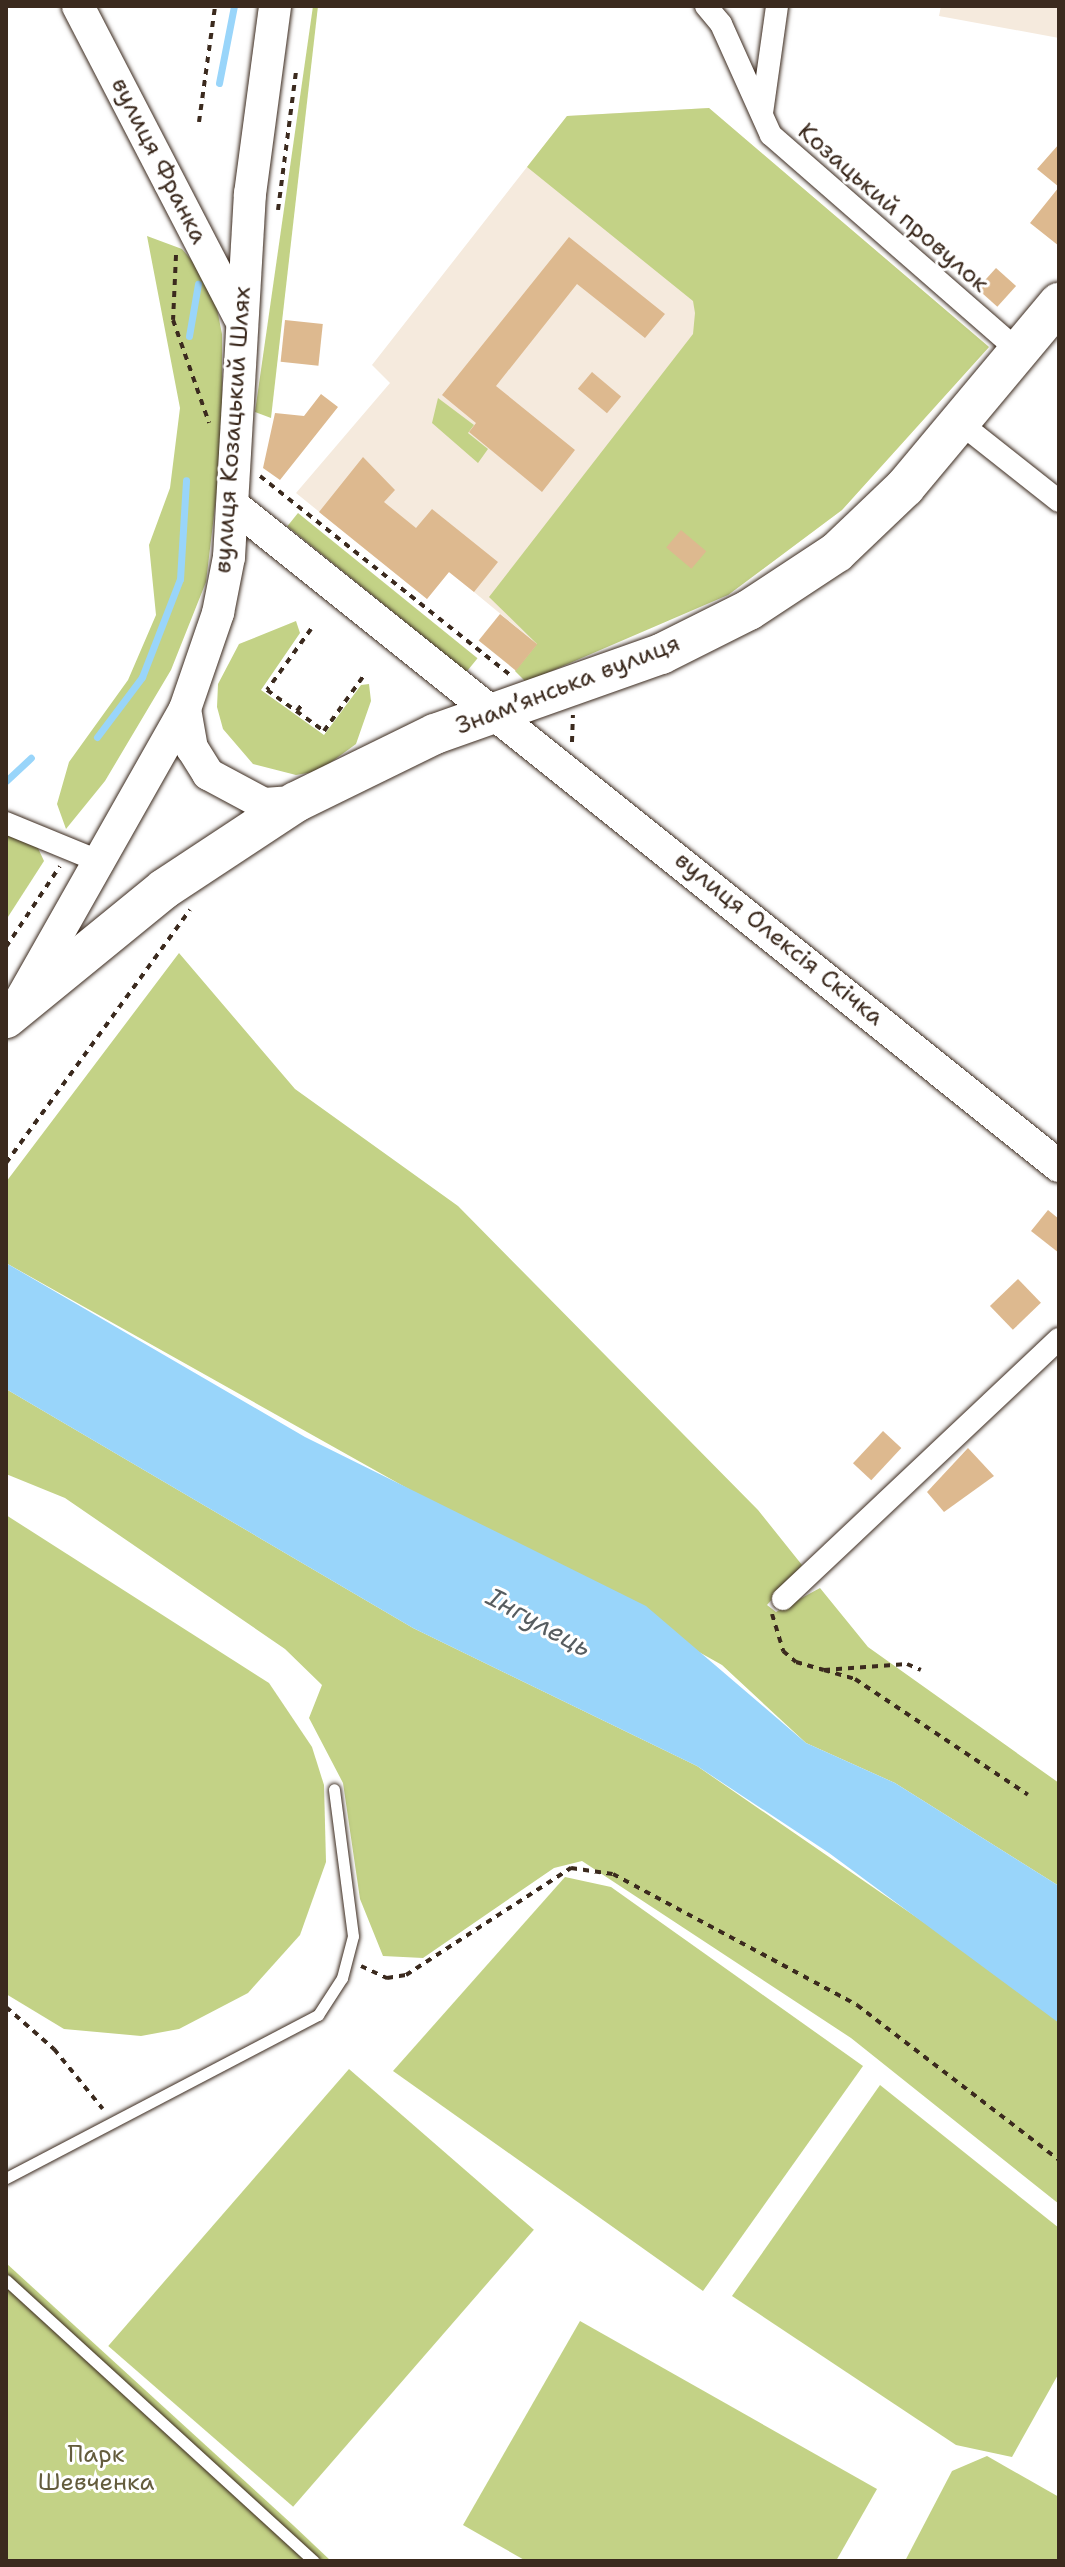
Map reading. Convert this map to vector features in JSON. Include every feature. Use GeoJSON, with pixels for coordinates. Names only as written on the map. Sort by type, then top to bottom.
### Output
{"type":"FeatureCollection","features":[{"type":"Feature","properties":{"kind":"highway","name":"Знамʼянська вулиця"},"geometry":{"type":"LineString","coordinates":[[14,1008],[164,889],[296,802],[506,694],[661,654],[749,610],[837,552],[959,422],[1059,303]]}},
{"type":"Feature","properties":{"kind":"street","name":"вулиця Франка"},"geometry":{"type":"LineString","coordinates":[[78,6],[239,317]]}},
{"type":"Feature","properties":{"kind":"street","name":"вулиця Козацький Шлях"},"geometry":{"type":"LineString","coordinates":[[14,1008],[103,863],[185,709],[218,613],[233,505],[239,317],[275,6]]}},
{"type":"Feature","properties":{"kind":"street","name":"Козацький провулок"},"geometry":{"type":"LineString","coordinates":[[706,6],[721,24],[762,114],[791,157],[1019,351]]}},
{"type":"Feature","properties":{"kind":"street"},"geometry":{"type":"LineString","coordinates":[[762,114],[777,6]]}},
{"type":"Feature","properties":{"kind":"street"},"geometry":{"type":"LineString","coordinates":[[959,422],[1059,501]]}},
{"type":"Feature","properties":{"kind":"street","name":"вулиця Олексія Скічка"},"geometry":{"type":"LineString","coordinates":[[233,505],[506,694],[1059,1166]]}},
{"type":"Feature","properties":{"kind":"street"},"geometry":{"type":"LineString","coordinates":[[185,709],[192,748],[208,774],[264,804],[296,802]]}},
{"type":"Feature","properties":{"kind":"street"},"geometry":{"type":"LineString","coordinates":[[6,823],[103,863]]}},
{"type":"Feature","properties":{"kind":"street"},"geometry":{"type":"LineString","coordinates":[[783,1599],[1059,1339]]}},
{"type":"Feature","properties":{"kind":"lane"},"geometry":{"type":"LineString","coordinates":[[6,2178],[301,2029],[331,1998],[350,1958],[354,1914],[334,1789]]}},
{"type":"Feature","properties":{"kind":"lane"},"geometry":{"type":"LineString","coordinates":[[6,2280],[314,2561]]}},
{"type":"Feature","properties":{"kind":"path"},"geometry":{"type":"LineString","coordinates":[[199,122],[215,6]]}},
{"type":"Feature","properties":{"kind":"path"},"geometry":{"type":"LineString","coordinates":[[277,221],[296,67]]}},
{"type":"Feature","properties":{"kind":"path"},"geometry":{"type":"LineString","coordinates":[[176,245],[173,320],[184,367],[217,440]]}},
{"type":"Feature","properties":{"kind":"path"},"geometry":{"type":"LineString","coordinates":[[257,464],[256,473],[506,694]]}},
{"type":"Feature","properties":{"kind":"path"},"geometry":{"type":"LineString","coordinates":[[311,629],[267,690],[324,731],[365,674]]}},
{"type":"Feature","properties":{"kind":"path"},"geometry":{"type":"LineString","coordinates":[[573,746],[581,702]]}},
{"type":"Feature","properties":{"kind":"path"},"geometry":{"type":"LineString","coordinates":[[297,711],[303,703]]}},
{"type":"Feature","properties":{"kind":"path"},"geometry":{"type":"LineString","coordinates":[[6,947],[71,850]]}},
{"type":"Feature","properties":{"kind":"path"},"geometry":{"type":"LineString","coordinates":[[6,1163],[199,897]]}},
{"type":"Feature","properties":{"kind":"path"},"geometry":{"type":"LineString","coordinates":[[783,1599],[768,1619],[783,1651],[824,1670],[855,1679],[1028,1795]]}},
{"type":"Feature","properties":{"kind":"path"},"geometry":{"type":"LineString","coordinates":[[824,1670],[907,1664],[921,1670]]}},
{"type":"Feature","properties":{"kind":"path"},"geometry":{"type":"LineString","coordinates":[[350,1958],[387,1978],[406,1975],[571,1868],[613,1874],[857,2005],[1059,2160]]}},
{"type":"Feature","properties":{"kind":"path"},"geometry":{"type":"LineString","coordinates":[[6,2007],[54,2049],[113,2125]]}},
{"type":"Feature","properties":{"kind":"shaded area"},"geometry":{"type":"Polygon","coordinates":[[[941,6],[1059,6],[1059,38],[939,16],[941,6]]]}},
{"type":"Feature","properties":{"kind":"shaded area"},"geometry":{"type":"Polygon","coordinates":[[[709,108],[989,347],[842,510],[728,595],[515,671],[537,644],[474,592],[449,572],[427,599],[296,493],[390,383],[372,365],[567,116],[709,108]]]}},
{"type":"Feature","properties":{"kind":"green space"},"geometry":{"type":"Polygon","coordinates":[[[313,6],[318,6],[271,418],[255,412],[313,6]]]}},
{"type":"Feature","properties":{"kind":"green space"},"geometry":{"type":"Polygon","coordinates":[[[709,108],[989,347],[842,510],[728,595],[526,682],[515,671],[537,644],[489,597],[693,334],[695,313],[693,301],[527,167],[567,116],[709,108]]]}},
{"type":"Feature","properties":{"kind":"green space"},"geometry":{"type":"Polygon","coordinates":[[[147,236],[182,249],[212,284],[222,334],[222,448],[206,582],[171,670],[105,781],[66,829],[57,804],[69,762],[128,680],[156,615],[149,545],[170,488],[180,408],[147,236]]]}},
{"type":"Feature","properties":{"kind":"green space"},"geometry":{"type":"Polygon","coordinates":[[[438,398],[474,425],[468,433],[488,449],[478,463],[432,423],[438,398]]]}},
{"type":"Feature","properties":{"kind":"green space"},"geometry":{"type":"Polygon","coordinates":[[[298,513],[478,658],[467,672],[287,526],[298,513]]]}},
{"type":"Feature","properties":{"kind":"green space"},"geometry":{"type":"Polygon","coordinates":[[[296,621],[300,633],[261,690],[324,735],[361,685],[369,684],[371,701],[356,744],[319,771],[296,775],[253,764],[223,729],[217,707],[218,684],[239,644],[296,621]]]}},
{"type":"Feature","properties":{"kind":"green space"},"geometry":{"type":"Polygon","coordinates":[[[6,834],[37,846],[44,861],[6,920],[6,834]]]}},
{"type":"Feature","properties":{"kind":"green space"},"geometry":{"type":"Polygon","coordinates":[[[179,953],[295,1089],[458,1206],[758,1510],[802,1565],[767,1605],[776,1612],[820,1588],[868,1647],[1059,1783],[1059,1886],[895,1783],[806,1743],[722,1665],[6,1263],[6,1182],[179,953]]]}},
{"type":"Feature","properties":{"kind":"green space"},"geometry":{"type":"Polygon","coordinates":[[[6,1389],[413,1628],[697,1766],[1035,1999],[1059,2023],[1059,2204],[851,2038],[582,1861],[554,1868],[423,1958],[383,1956],[360,1899],[343,1783],[309,1718],[322,1685],[285,1649],[65,1498],[6,1474],[6,1389]]]}},
{"type":"Feature","properties":{"kind":"green space"},"geometry":{"type":"Polygon","coordinates":[[[6,1515],[269,1683],[312,1747],[324,1785],[326,1862],[300,1935],[248,1993],[179,2029],[141,2036],[64,2029],[6,1994],[6,1515]]]}},
{"type":"Feature","properties":{"kind":"green space"},"geometry":{"type":"Polygon","coordinates":[[[565,1877],[611,1887],[863,2066],[703,2291],[393,2071],[565,1877]]]}},
{"type":"Feature","properties":{"kind":"green space"},"geometry":{"type":"Polygon","coordinates":[[[349,2069],[534,2230],[293,2507],[108,2346],[349,2069]]]}},
{"type":"Feature","properties":{"kind":"green space"},"geometry":{"type":"Polygon","coordinates":[[[880,2085],[1059,2228],[1059,2373],[1012,2457],[956,2445],[732,2296],[880,2085]]]}},
{"type":"Feature","properties":{"kind":"green space","name":"Парк Шевченка"},"geometry":{"type":"Polygon","coordinates":[[[6,2263],[294,2526],[331,2561],[6,2561],[6,2263]]]}},
{"type":"Feature","properties":{"kind":"green space"},"geometry":{"type":"Polygon","coordinates":[[[580,2321],[877,2489],[836,2561],[526,2561],[463,2525],[580,2321]]]}},
{"type":"Feature","properties":{"kind":"green space"},"geometry":{"type":"Polygon","coordinates":[[[987,2456],[1059,2497],[1059,2561],[905,2561],[952,2471],[987,2456]]]}},
{"type":"Feature","properties":{"kind":"water","name":"Інгулець"},"geometry":{"type":"Polygon","coordinates":[[[6,1263],[305,1437],[646,1606],[806,1743],[895,1783],[1059,1886],[1059,2023],[829,1853],[697,1766],[413,1628],[6,1389],[6,1263]]]}},
{"type":"Feature","properties":{"kind":"building"},"geometry":{"type":"Polygon","coordinates":[[[1059,144],[1059,187],[1037,169],[1059,144]]]}},
{"type":"Feature","properties":{"kind":"building"},"geometry":{"type":"Polygon","coordinates":[[[1059,187],[1059,246],[1030,223],[1059,187]]]}},
{"type":"Feature","properties":{"kind":"building"},"geometry":{"type":"Polygon","coordinates":[[[569,237],[665,314],[645,338],[577,284],[496,386],[575,450],[542,492],[469,432],[476,423],[442,395],[569,237]]]}},
{"type":"Feature","properties":{"kind":"building"},"geometry":{"type":"Polygon","coordinates":[[[996,268],[1016,286],[997,307],[977,289],[996,268]]]}},
{"type":"Feature","properties":{"kind":"building"},"geometry":{"type":"Polygon","coordinates":[[[285,320],[323,324],[318,366],[281,362],[285,320]]]}},
{"type":"Feature","properties":{"kind":"building"},"geometry":{"type":"Polygon","coordinates":[[[592,372],[621,396],[607,413],[578,389],[592,372]]]}},
{"type":"Feature","properties":{"kind":"building"},"geometry":{"type":"Polygon","coordinates":[[[321,394],[338,407],[280,480],[263,468],[275,413],[304,416],[321,394]]]}},
{"type":"Feature","properties":{"kind":"building"},"geometry":{"type":"Polygon","coordinates":[[[363,457],[395,490],[384,502],[416,528],[432,509],[498,562],[474,592],[449,572],[427,599],[319,512],[363,457]]]}},
{"type":"Feature","properties":{"kind":"building"},"geometry":{"type":"Polygon","coordinates":[[[681,530],[706,551],[691,569],[666,548],[681,530]]]}},
{"type":"Feature","properties":{"kind":"building"},"geometry":{"type":"Polygon","coordinates":[[[500,614],[537,644],[516,671],[479,640],[500,614]]]}},
{"type":"Feature","properties":{"kind":"building"},"geometry":{"type":"Polygon","coordinates":[[[1048,1210],[1059,1219],[1059,1253],[1031,1231],[1048,1210]]]}},
{"type":"Feature","properties":{"kind":"building"},"geometry":{"type":"Polygon","coordinates":[[[1018,1279],[1041,1303],[1013,1330],[990,1306],[1018,1279]]]}},
{"type":"Feature","properties":{"kind":"building"},"geometry":{"type":"Polygon","coordinates":[[[883,1431],[901,1448],[871,1480],[853,1463],[883,1431]]]}},
{"type":"Feature","properties":{"kind":"building"},"geometry":{"type":"Polygon","coordinates":[[[968,1448],[994,1476],[944,1512],[927,1492],[968,1448]]]}},
{"type":"Feature","properties":{"kind":"waterway"},"geometry":{"type":"LineString","coordinates":[[219,83],[234,6]]}},
{"type":"Feature","properties":{"kind":"waterway"},"geometry":{"type":"LineString","coordinates":[[189,336],[198,284]]}},
{"type":"Feature","properties":{"kind":"waterway"},"geometry":{"type":"LineString","coordinates":[[97,737],[142,677],[180,579],[186,480]]}},
{"type":"Feature","properties":{"kind":"waterway"},"geometry":{"type":"LineString","coordinates":[[6,781],[31,758]]}}]}
